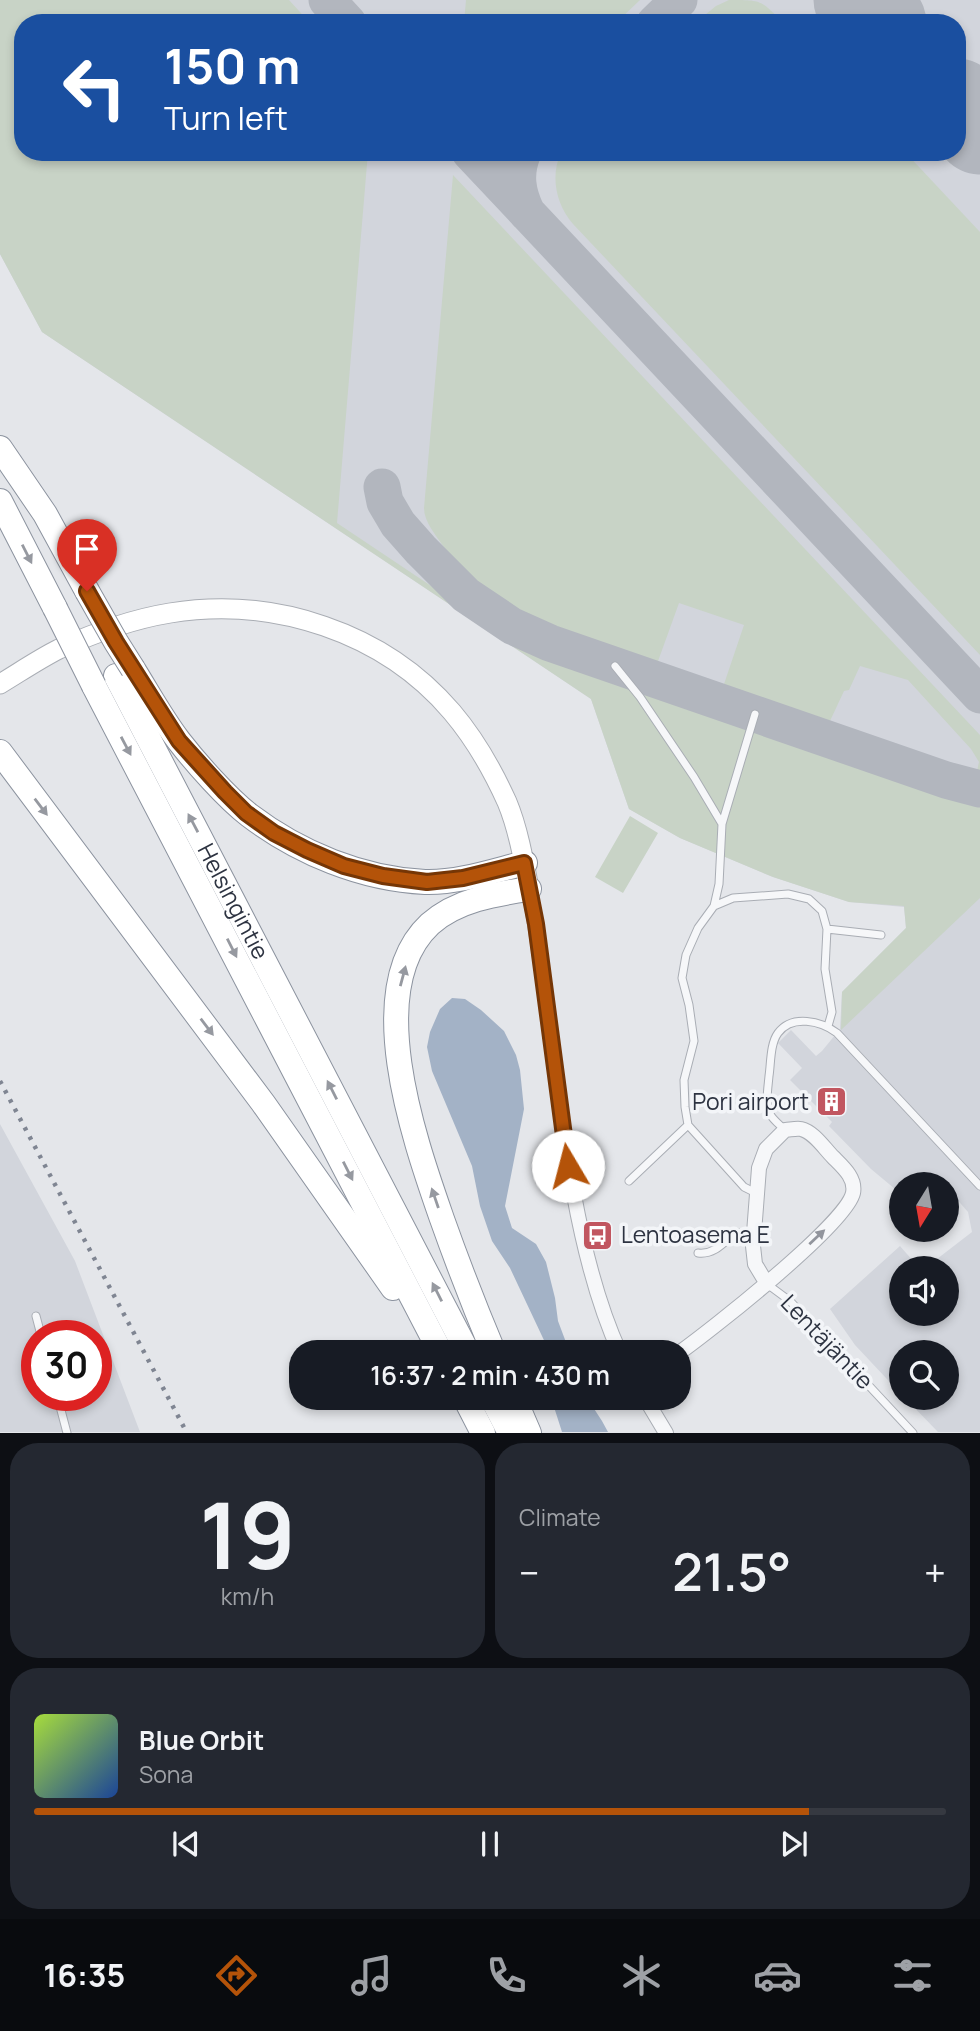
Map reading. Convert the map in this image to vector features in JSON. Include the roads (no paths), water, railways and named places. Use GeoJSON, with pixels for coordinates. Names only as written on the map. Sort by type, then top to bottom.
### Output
{"type":"FeatureCollection","features":[{"type":"Feature","properties":{"kind":"highway","name":"Helsingintie"},"geometry":{"type":"LineString","coordinates":[[0,449],[73,598],[461,1340]]}},
{"type":"Feature","properties":{"kind":"highway","name":"Helsingintie"},"geometry":{"type":"LineString","coordinates":[[0,501],[73,598]]}},
{"type":"Feature","properties":{"kind":"highway"},"geometry":{"type":"LineString","coordinates":[[73,598],[116,642],[114,677],[246,813],[274,833],[344,866],[383,876],[427,882],[463,878],[524,863]]}},
{"type":"Feature","properties":{"kind":"highway","name":"Helsingintie"},"geometry":{"type":"LineString","coordinates":[[114,677],[435,1340]]}},
{"type":"Feature","properties":{"kind":"highway"},"geometry":{"type":"LineString","coordinates":[[0,752],[263,1102],[393,1288],[423,1340]]}},
{"type":"Feature","properties":{"kind":"highway"},"geometry":{"type":"LineString","coordinates":[[488,1340],[466,1287],[424,1168],[408,1113],[400,1064],[398,1001],[400,980],[408,958],[430,925],[444,914],[468,902],[498,893],[529,889]]}},
{"type":"Feature","properties":{"kind":"highway"},"geometry":{"type":"LineString","coordinates":[[470,1410],[483,1433]]}},
{"type":"Feature","properties":{"kind":"highway"},"geometry":{"type":"LineString","coordinates":[[498,1410],[510,1433]]}},
{"type":"Feature","properties":{"kind":"highway"},"geometry":{"type":"LineString","coordinates":[[519,1410],[529,1433]]}},
{"type":"Feature","properties":{"kind":"main road"},"geometry":{"type":"LineString","coordinates":[[0,684],[59,649],[124,624],[169,613],[199,610],[261,611],[297,617],[340,631],[401,665],[428,687],[453,713],[485,760],[508,804],[529,889]]}},
{"type":"Feature","properties":{"kind":"street"},"geometry":{"type":"LineString","coordinates":[[529,889],[568,1166],[584,1250],[615,1340]]}},
{"type":"Feature","properties":{"kind":"street"},"geometry":{"type":"LineString","coordinates":[[691,1344],[767,1284],[830,1225],[845,1208],[853,1193],[851,1175],[813,1136],[800,1129],[785,1130],[766,1149],[759,1168],[753,1237],[755,1264],[767,1284]]}},
{"type":"Feature","properties":{"kind":"street"},"geometry":{"type":"LineString","coordinates":[[652,1410],[666,1433]]}},
{"type":"Feature","properties":{"kind":"lane"},"geometry":{"type":"LineString","coordinates":[[615,666],[694,777],[722,824]]}},
{"type":"Feature","properties":{"kind":"lane"},"geometry":{"type":"LineString","coordinates":[[755,714],[722,824],[719,884],[714,906],[698,928],[686,955],[682,978],[694,1041],[684,1080],[688,1125],[744,1187],[757,1193]]}},
{"type":"Feature","properties":{"kind":"lane"},"geometry":{"type":"LineString","coordinates":[[714,906],[733,898],[788,894],[810,899],[822,911],[827,929],[825,970],[832,1012],[828,1026]]}},
{"type":"Feature","properties":{"kind":"lane"},"geometry":{"type":"LineString","coordinates":[[827,929],[881,935]]}},
{"type":"Feature","properties":{"kind":"lane"},"geometry":{"type":"LineString","coordinates":[[785,1130],[770,1114],[767,1097],[773,1048],[777,1034],[788,1025],[801,1021],[815,1022],[828,1026],[837,1033],[980,1186]]}},
{"type":"Feature","properties":{"kind":"lane"},"geometry":{"type":"LineString","coordinates":[[629,1181],[688,1125]]}},
{"type":"Feature","properties":{"kind":"lane"},"geometry":{"type":"LineString","coordinates":[[698,1253],[713,1252],[736,1232],[753,1237]]}},
{"type":"Feature","properties":{"kind":"lane","name":"Lentäjäntie"},"geometry":{"type":"LineString","coordinates":[[767,1284],[790,1301],[913,1433]]}},
{"type":"Feature","properties":{"kind":"lane"},"geometry":{"type":"LineString","coordinates":[[36,1316],[37,1320]]}},
{"type":"Feature","properties":{"kind":"lane"},"geometry":{"type":"LineString","coordinates":[[61,1411],[67,1433]]}},
{"type":"Feature","properties":{"kind":"water"},"geometry":{"type":"Polygon","coordinates":[[[452,998],[465,999],[504,1031],[516,1055],[524,1109],[505,1206],[512,1228],[536,1244],[546,1262],[558,1321],[565,1340],[544,1340],[510,1268],[492,1241],[480,1206],[472,1166],[432,1071],[427,1047],[440,1009],[452,998]]]}},
{"type":"Feature","properties":{"kind":"water"},"geometry":{"type":"Polygon","coordinates":[[[555,1410],[595,1410],[608,1432],[562,1432],[555,1410]]]}},
{"type":"Feature","properties":{"kind":"railway"},"geometry":{"type":"LineString","coordinates":[[0,1081],[187,1433]]}},
{"type":"Feature","properties":{"kind":"place","name":"Pori airport"},"geometry":{"type":"Point","coordinates":[832,1102]}},
{"type":"Feature","properties":{"kind":"place","name":"Lentoasema E"},"geometry":{"type":"Point","coordinates":[598,1235]}}]}
